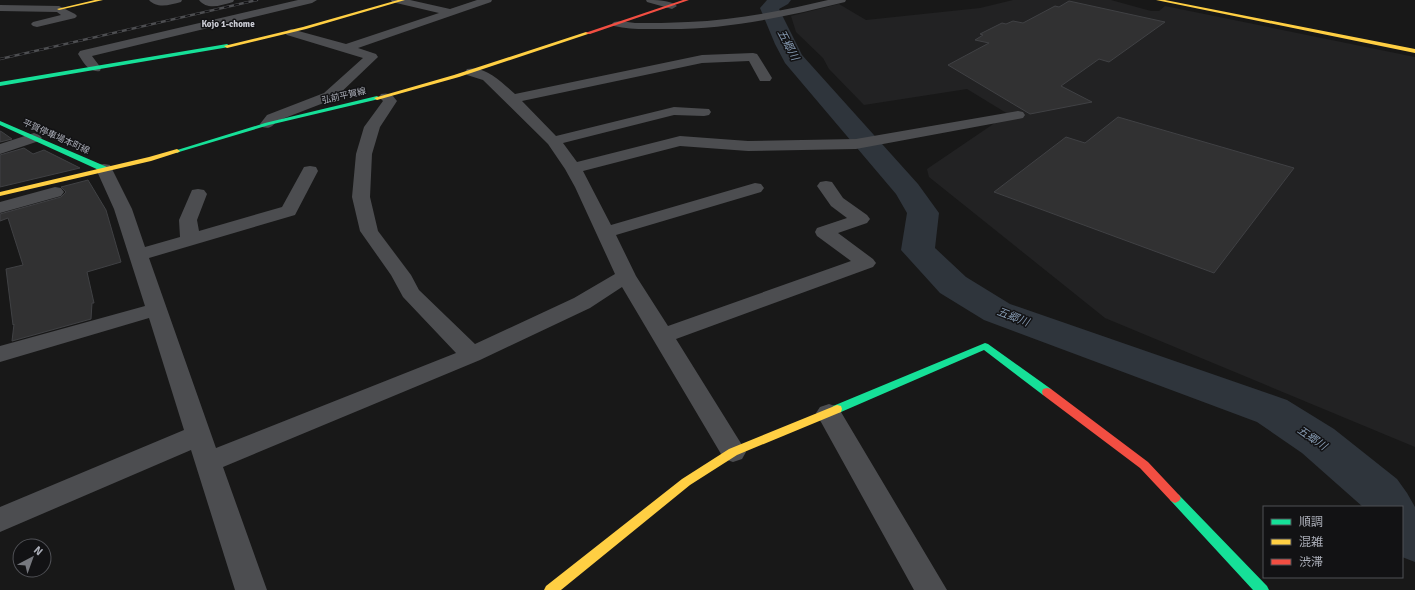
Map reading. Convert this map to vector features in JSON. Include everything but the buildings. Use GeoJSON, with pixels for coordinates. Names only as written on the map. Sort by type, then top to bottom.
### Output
{"type":"FeatureCollection","features":[{"type":"Feature","properties":{"kind":"street"},"geometry":{"type":"LineString","coordinates":[[0,2],[12,0]]}},
{"type":"Feature","properties":{"kind":"street"},"geometry":{"type":"LineString","coordinates":[[0,8],[59,9],[101,0]]}},
{"type":"Feature","properties":{"kind":"street"},"geometry":{"type":"LineString","coordinates":[[204,0],[214,4],[229,0]]}},
{"type":"Feature","properties":{"kind":"street"},"geometry":{"type":"LineString","coordinates":[[95,68],[84,54],[312,0]]}},
{"type":"Feature","properties":{"kind":"street"},"geometry":{"type":"LineString","coordinates":[[0,84],[203,51],[291,33],[400,0],[451,12]]}},
{"type":"Feature","properties":{"kind":"street"},"geometry":{"type":"LineString","coordinates":[[346,48],[487,0]]}},
{"type":"Feature","properties":{"kind":"street"},"geometry":{"type":"LineString","coordinates":[[651,0],[672,6]]}},
{"type":"Feature","properties":{"kind":"street","name":"弘前平賀線"},"geometry":{"type":"LineString","coordinates":[[0,194],[151,159],[267,124],[386,97],[472,72],[687,0]]}},
{"type":"Feature","properties":{"kind":"street"},"geometry":{"type":"LineString","coordinates":[[618,24],[667,27],[694,26],[775,15],[841,0]]}},
{"type":"Feature","properties":{"kind":"street"},"geometry":{"type":"LineString","coordinates":[[1158,0],[1415,52]]}},
{"type":"Feature","properties":{"kind":"street"},"geometry":{"type":"LineString","coordinates":[[158,2],[175,5]]}},
{"type":"Feature","properties":{"kind":"street"},"geometry":{"type":"LineString","coordinates":[[37,24],[71,16],[59,9]]}},
{"type":"Feature","properties":{"kind":"street"},"geometry":{"type":"LineString","coordinates":[[267,124],[272,118],[329,96],[372,57],[346,48],[291,33]]}},
{"type":"Feature","properties":{"kind":"street"},"geometry":{"type":"LineString","coordinates":[[512,100],[702,59],[753,57],[765,78]]}},
{"type":"Feature","properties":{"kind":"street"},"geometry":{"type":"LineString","coordinates":[[472,72],[488,77],[553,141],[573,168],[584,187],[626,276],[733,452]]}},
{"type":"Feature","properties":{"kind":"street"},"geometry":{"type":"LineString","coordinates":[[386,97],[390,101],[372,127],[364,154],[361,197],[369,231],[401,275],[410,293],[472,355]]}},
{"type":"Feature","properties":{"kind":"street"},"geometry":{"type":"LineString","coordinates":[[553,141],[674,111],[704,112]]}},
{"type":"Feature","properties":{"kind":"street"},"geometry":{"type":"LineString","coordinates":[[573,168],[680,141],[748,146],[856,144],[1018,115]]}},
{"type":"Feature","properties":{"kind":"street","name":"平賀停車場本町線"},"geometry":{"type":"LineString","coordinates":[[0,123],[104,169]]}},
{"type":"Feature","properties":{"kind":"street"},"geometry":{"type":"LineString","coordinates":[[0,149],[34,138]]}},
{"type":"Feature","properties":{"kind":"street"},"geometry":{"type":"LineString","coordinates":[[104,169],[123,209],[251,590]]}},
{"type":"Feature","properties":{"kind":"street"},"geometry":{"type":"LineString","coordinates":[[138,255],[289,211],[310,171]]}},
{"type":"Feature","properties":{"kind":"street"},"geometry":{"type":"LineString","coordinates":[[663,336],[866,263],[824,232],[861,219],[837,202],[826,186]]}},
{"type":"Feature","properties":{"kind":"street"},"geometry":{"type":"LineString","coordinates":[[606,232],[755,188]]}},
{"type":"Feature","properties":{"kind":"street"},"geometry":{"type":"LineString","coordinates":[[0,208],[55,192]]}},
{"type":"Feature","properties":{"kind":"street"},"geometry":{"type":"LineString","coordinates":[[190,240],[188,220],[198,194]]}},
{"type":"Feature","properties":{"kind":"street"},"geometry":{"type":"LineString","coordinates":[[208,462],[472,355],[582,303],[626,276]]}},
{"type":"Feature","properties":{"kind":"street"},"geometry":{"type":"LineString","coordinates":[[0,354],[157,309]]}},
{"type":"Feature","properties":{"kind":"street"},"geometry":{"type":"LineString","coordinates":[[551,590],[686,482],[733,452],[829,413],[985,346],[1144,465],[1262,590]]}},
{"type":"Feature","properties":{"kind":"street"},"geometry":{"type":"LineString","coordinates":[[829,413],[931,590]]}},
{"type":"Feature","properties":{"kind":"street"},"geometry":{"type":"LineString","coordinates":[[0,520],[199,435]]}},
{"type":"Feature","properties":{"kind":"shaded area"},"geometry":{"type":"Polygon","coordinates":[[[1013,0],[1111,0],[1151,11],[1159,11],[1165,6],[1415,57],[1415,447],[1105,318],[929,177],[927,169],[1008,114],[967,89],[864,105],[829,69],[823,58],[796,32],[791,16],[839,4],[866,20],[980,8],[1013,0]]]}},
{"type":"Feature","properties":{"kind":"waterway","name":"五郷川"},"geometry":{"type":"LineString","coordinates":[[782,0],[774,3],[769,8],[793,58],[908,190],[923,213],[918,250],[953,285],[997,312],[1272,411],[1318,441],[1380,493],[1389,506]]}},
{"type":"Feature","properties":{"kind":"waterway","name":"五郷川"},"geometry":{"type":"LineString","coordinates":[[1403,524],[1415,540]]}},
{"type":"Feature","properties":{"kind":"railway"},"geometry":{"type":"LineString","coordinates":[[0,59],[257,0]]}},
{"type":"Feature","properties":{"kind":"traffic: fast"},"geometry":{"type":"LineString","coordinates":[[0,84],[227,46]]}},
{"type":"Feature","properties":{"kind":"traffic: fast"},"geometry":{"type":"LineString","coordinates":[[177,151],[267,124],[377,98]]}},
{"type":"Feature","properties":{"kind":"traffic: fast"},"geometry":{"type":"LineString","coordinates":[[0,123],[104,169]]}},
{"type":"Feature","properties":{"kind":"traffic: fast"},"geometry":{"type":"LineString","coordinates":[[837,409],[985,346],[1047,392]]}},
{"type":"Feature","properties":{"kind":"traffic: fast"},"geometry":{"type":"LineString","coordinates":[[1175,498],[1262,590]]}},
{"type":"Feature","properties":{"kind":"traffic: slow"},"geometry":{"type":"LineString","coordinates":[[59,9],[101,0]]}},
{"type":"Feature","properties":{"kind":"traffic: slow"},"geometry":{"type":"LineString","coordinates":[[227,46],[304,28],[403,0]]}},
{"type":"Feature","properties":{"kind":"traffic: slow"},"geometry":{"type":"LineString","coordinates":[[1158,0],[1415,51]]}},
{"type":"Feature","properties":{"kind":"traffic: slow"},"geometry":{"type":"LineString","coordinates":[[377,98],[457,76],[588,33]]}},
{"type":"Feature","properties":{"kind":"traffic: slow"},"geometry":{"type":"LineString","coordinates":[[0,194],[151,159],[177,151]]}},
{"type":"Feature","properties":{"kind":"traffic: slow"},"geometry":{"type":"LineString","coordinates":[[551,590],[686,482],[733,452],[837,409]]}},
{"type":"Feature","properties":{"kind":"traffic: jam"},"geometry":{"type":"LineString","coordinates":[[588,33],[687,0]]}},
{"type":"Feature","properties":{"kind":"traffic: jam"},"geometry":{"type":"LineString","coordinates":[[1047,392],[1144,465],[1175,498]]}},
{"type":"Feature","properties":{"kind":"district","name":"Kojo 1-chome"},"geometry":{"type":"Point","coordinates":[228,24]}}]}
